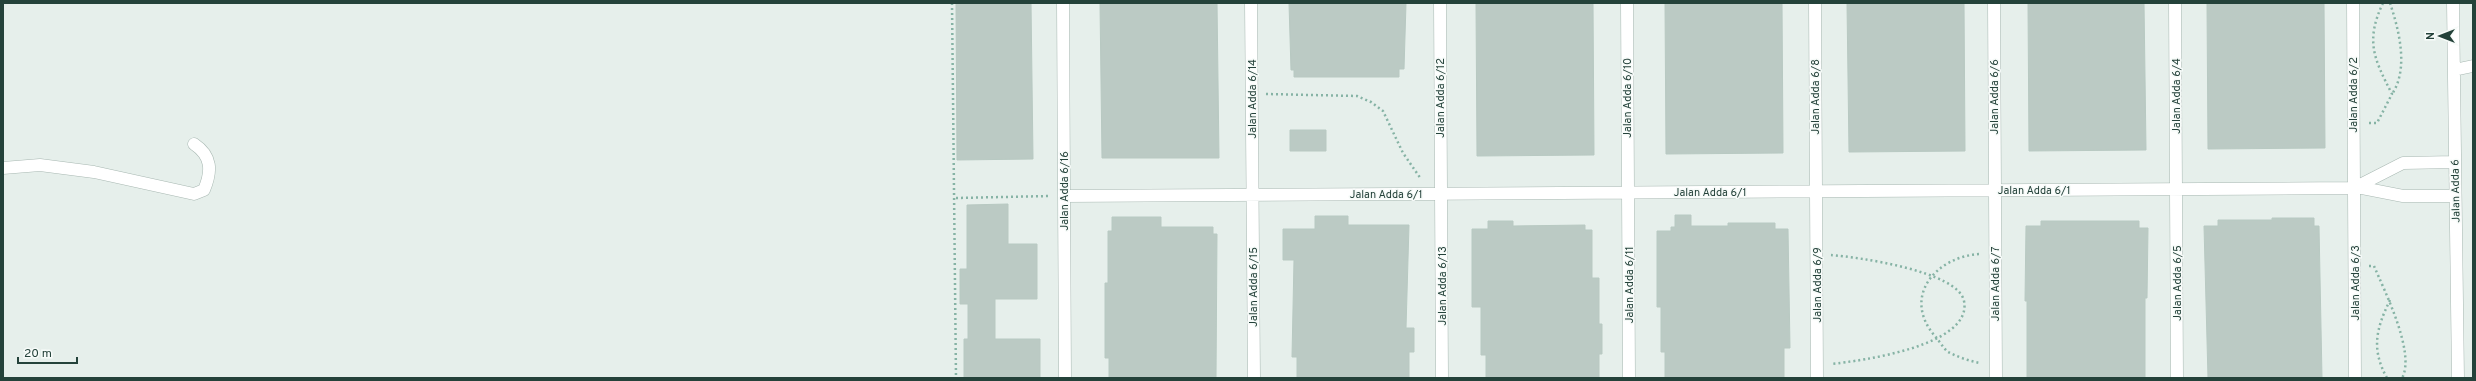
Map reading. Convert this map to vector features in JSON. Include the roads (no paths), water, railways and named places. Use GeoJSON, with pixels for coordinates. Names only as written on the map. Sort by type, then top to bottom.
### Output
{"type":"FeatureCollection","features":[{"type":"Feature","properties":{"kind":"street","name":"Jalan Adda 6/16"},"geometry":{"type":"LineString","coordinates":[[1063,3],[1065,378]]}},
{"type":"Feature","properties":{"kind":"street","name":"Jalan Adda 6/14"},"geometry":{"type":"LineString","coordinates":[[1251,3],[1253,195]]}},
{"type":"Feature","properties":{"kind":"street","name":"Jalan Adda 6/12"},"geometry":{"type":"LineString","coordinates":[[1436,194],[1440,3]]}},
{"type":"Feature","properties":{"kind":"street","name":"Jalan Adda 6/10"},"geometry":{"type":"LineString","coordinates":[[1627,3],[1628,192]]}},
{"type":"Feature","properties":{"kind":"street","name":"Jalan Adda 6/8"},"geometry":{"type":"LineString","coordinates":[[1815,3],[1816,191]]}},
{"type":"Feature","properties":{"kind":"street","name":"Jalan Adda 6/6"},"geometry":{"type":"LineString","coordinates":[[1994,3],[1995,190]]}},
{"type":"Feature","properties":{"kind":"street","name":"Jalan Adda 6/4"},"geometry":{"type":"LineString","coordinates":[[2175,3],[2176,189]]}},
{"type":"Feature","properties":{"kind":"street","name":"Jalan Adda 6/2"},"geometry":{"type":"LineString","coordinates":[[2353,3],[2355,187]]}},
{"type":"Feature","properties":{"kind":"street","name":"Jalan Adda 6"},"geometry":{"type":"LineString","coordinates":[[2453,3],[2458,378]]}},
{"type":"Feature","properties":{"kind":"street"},"geometry":{"type":"LineString","coordinates":[[2454,70],[2473,66]]}},
{"type":"Feature","properties":{"kind":"street"},"geometry":{"type":"LineString","coordinates":[[3,168],[40,165],[94,172],[194,194],[204,190],[210,167],[203,150],[194,144]]}},
{"type":"Feature","properties":{"kind":"street"},"geometry":{"type":"LineString","coordinates":[[2355,187],[2403,163],[2455,162]]}},
{"type":"Feature","properties":{"kind":"street","name":"Jalan Adda 6/1"},"geometry":{"type":"LineString","coordinates":[[1064,196],[2355,187],[2403,196],[2455,196]]}},
{"type":"Feature","properties":{"kind":"street","name":"Jalan Adda 6/3"},"geometry":{"type":"LineString","coordinates":[[2355,187],[2355,378]]}},
{"type":"Feature","properties":{"kind":"street","name":"Jalan Adda 6/5"},"geometry":{"type":"LineString","coordinates":[[2176,189],[2177,378]]}},
{"type":"Feature","properties":{"kind":"street","name":"Jalan Adda 6/7"},"geometry":{"type":"LineString","coordinates":[[1995,190],[1996,372]]}},
{"type":"Feature","properties":{"kind":"street","name":"Jalan Adda 6/9"},"geometry":{"type":"LineString","coordinates":[[1816,191],[1817,378]]}},
{"type":"Feature","properties":{"kind":"street","name":"Jalan Adda 6/11"},"geometry":{"type":"LineString","coordinates":[[1628,192],[1629,378]]}},
{"type":"Feature","properties":{"kind":"street","name":"Jalan Adda 6/13"},"geometry":{"type":"LineString","coordinates":[[1436,194],[1442,378]]}},
{"type":"Feature","properties":{"kind":"street","name":"Jalan Adda 6/15"},"geometry":{"type":"LineString","coordinates":[[1253,195],[1254,378]]}}]}
